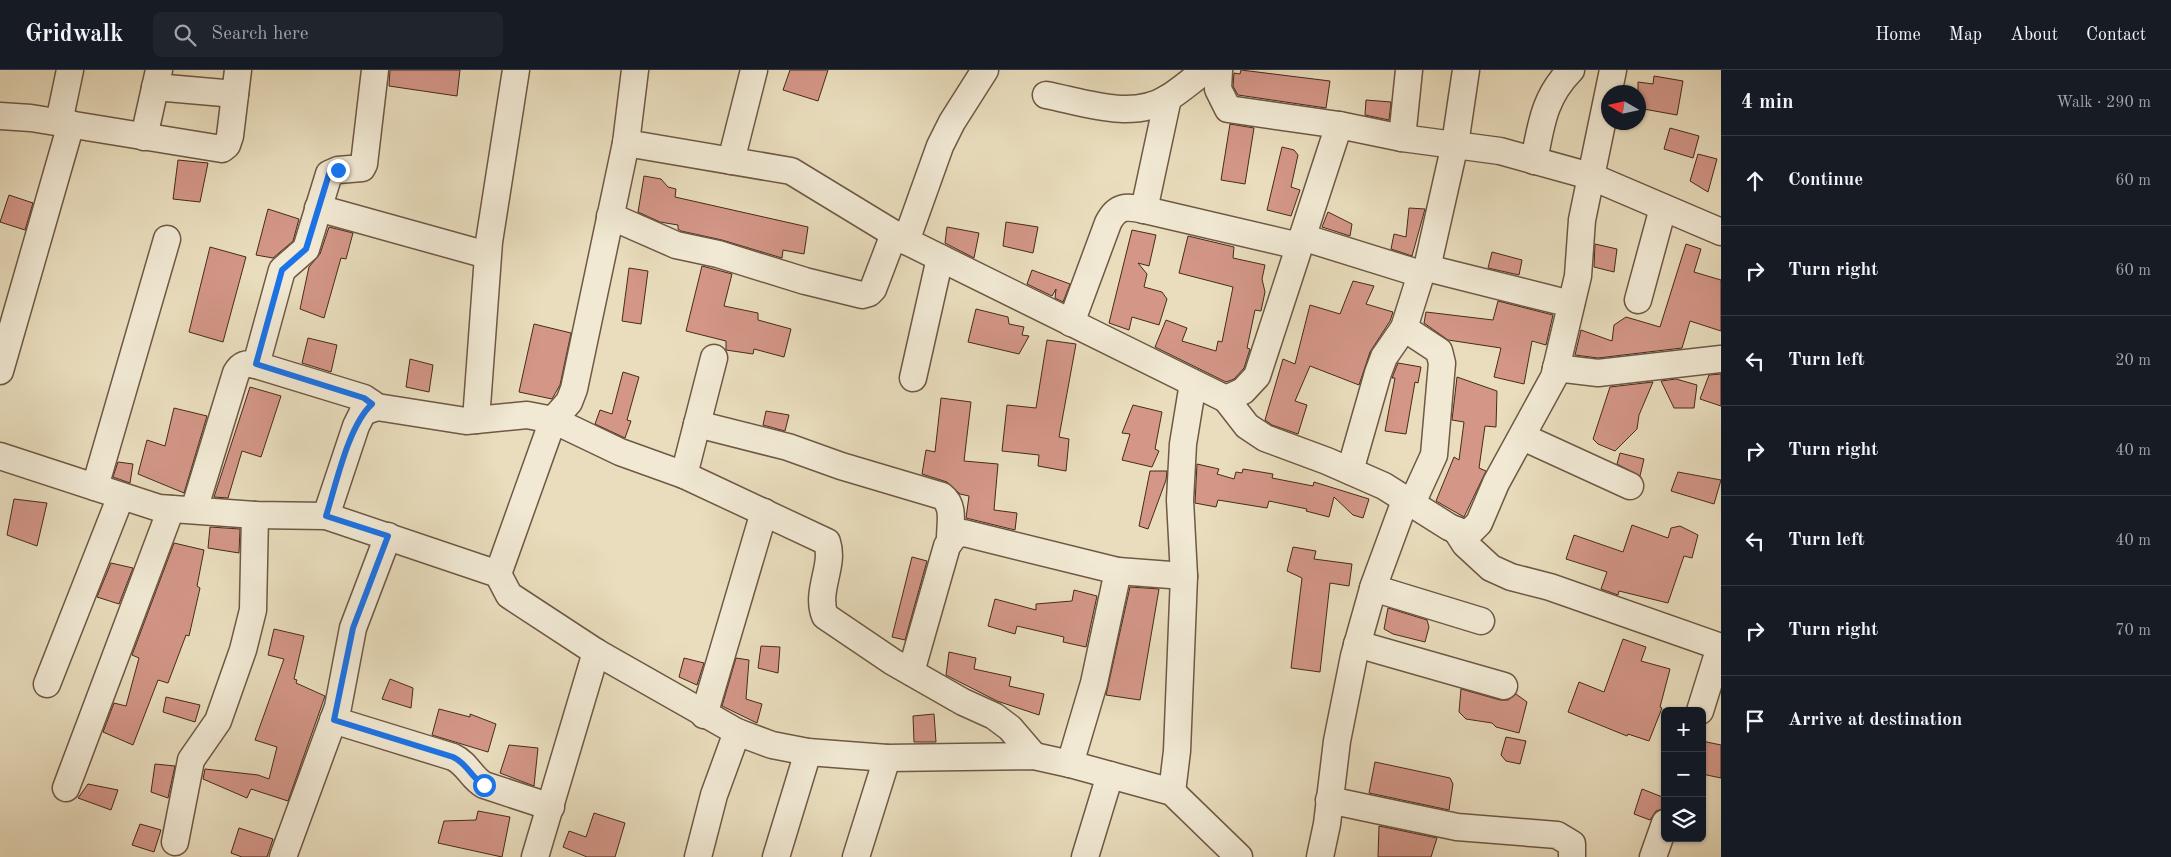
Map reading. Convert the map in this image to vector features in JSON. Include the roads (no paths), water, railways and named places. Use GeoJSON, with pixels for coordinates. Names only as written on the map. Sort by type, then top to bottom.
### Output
{"type":"FeatureCollection","features":[{"type":"Feature","properties":{"kind":"street"},"geometry":{"type":"LineString","coordinates":[[0,371],[65,124],[70,70]]}},
{"type":"Feature","properties":{"kind":"street"},"geometry":{"type":"LineString","coordinates":[[256,364],[282,270],[306,249],[327,180],[332,171],[356,170],[362,168],[364,164],[375,70]]}},
{"type":"Feature","properties":{"kind":"street"},"geometry":{"type":"LineString","coordinates":[[476,420],[487,255],[516,70]]}},
{"type":"Feature","properties":{"kind":"street"},"geometry":{"type":"LineString","coordinates":[[635,70],[626,143],[574,390],[569,402],[553,420],[498,574],[508,595],[596,652],[704,715],[737,732],[772,745],[808,752],[887,758],[1034,756],[1070,764],[1172,792],[1240,857]]}},
{"type":"Feature","properties":{"kind":"street"},"geometry":{"type":"LineString","coordinates":[[731,161],[754,70]]}},
{"type":"Feature","properties":{"kind":"street"},"geometry":{"type":"LineString","coordinates":[[610,216],[676,246],[718,254],[805,281],[862,294],[869,293],[873,289],[900,238],[952,122],[985,70]]}},
{"type":"Feature","properties":{"kind":"street"},"geometry":{"type":"LineString","coordinates":[[1046,95],[1121,109],[1136,109],[1168,98],[1206,70]]}},
{"type":"Feature","properties":{"kind":"street"},"geometry":{"type":"LineString","coordinates":[[1219,70],[1218,89],[1228,109],[1338,125],[1402,138],[1500,151],[1590,176],[1721,232]]}},
{"type":"Feature","properties":{"kind":"street"},"geometry":{"type":"LineString","coordinates":[[1402,138],[1409,70]]}},
{"type":"Feature","properties":{"kind":"street"},"geometry":{"type":"LineString","coordinates":[[1350,471],[1381,365],[1404,328],[1424,271],[1455,144],[1466,70]]}},
{"type":"Feature","properties":{"kind":"street"},"geometry":{"type":"LineString","coordinates":[[1534,161],[1544,113],[1552,93],[1571,70]]}},
{"type":"Feature","properties":{"kind":"street"},"geometry":{"type":"LineString","coordinates":[[626,143],[791,171],[900,238],[1226,399],[1247,426],[1265,438],[1350,471],[1409,500],[1456,530],[1470,532],[1479,523],[1496,483],[1523,437],[1554,377],[1581,254],[1582,220],[1613,70]]}},
{"type":"Feature","properties":{"kind":"street"},"geometry":{"type":"LineString","coordinates":[[0,116],[18,116],[144,137],[222,149],[227,145],[230,136],[237,82],[157,78],[144,137]]}},
{"type":"Feature","properties":{"kind":"street"},"geometry":{"type":"LineString","coordinates":[[1144,210],[1168,98]]}},
{"type":"Feature","properties":{"kind":"street"},"geometry":{"type":"LineString","coordinates":[[1226,399],[1243,391],[1257,376],[1338,125]]}},
{"type":"Feature","properties":{"kind":"street"},"geometry":{"type":"LineString","coordinates":[[1071,323],[1113,213],[1127,206],[1300,242],[1571,304]]}},
{"type":"Feature","properties":{"kind":"street"},"geometry":{"type":"LineString","coordinates":[[318,208],[487,255]]}},
{"type":"Feature","properties":{"kind":"street"},"geometry":{"type":"LineString","coordinates":[[1638,300],[1663,208]]}},
{"type":"Feature","properties":{"kind":"street"},"geometry":{"type":"LineString","coordinates":[[95,487],[167,239]]}},
{"type":"Feature","properties":{"kind":"street"},"geometry":{"type":"LineString","coordinates":[[913,378],[940,258]]}},
{"type":"Feature","properties":{"kind":"street"},"geometry":{"type":"LineString","coordinates":[[1320,857],[1330,800],[1337,741],[1357,644],[1373,588],[1409,500],[1434,455],[1442,363],[1439,351],[1404,328]]}},
{"type":"Feature","properties":{"kind":"street"},"geometry":{"type":"LineString","coordinates":[[684,475],[714,358]]}},
{"type":"Feature","properties":{"kind":"street"},"geometry":{"type":"LineString","coordinates":[[1556,368],[1598,373],[1721,359]]}},
{"type":"Feature","properties":{"kind":"street"},"geometry":{"type":"LineString","coordinates":[[66,788],[183,509],[240,366],[247,363],[256,364],[364,398],[372,404],[364,412],[356,426],[326,516]]}},
{"type":"Feature","properties":{"kind":"street"},"geometry":{"type":"LineString","coordinates":[[1172,792],[1177,751],[1184,576],[1180,500],[1183,444],[1193,383]]}},
{"type":"Feature","properties":{"kind":"street"},"geometry":{"type":"LineString","coordinates":[[364,412],[378,407],[466,421],[527,415],[553,420],[620,452],[684,475],[827,542],[830,550],[821,598],[825,616],[911,672],[963,702],[994,716],[1010,728],[1034,756]]}},
{"type":"Feature","properties":{"kind":"street"},"geometry":{"type":"LineString","coordinates":[[697,424],[788,446],[841,466],[942,496],[949,501],[951,507],[950,539],[911,672]]}},
{"type":"Feature","properties":{"kind":"street"},"geometry":{"type":"LineString","coordinates":[[1523,437],[1630,486]]}},
{"type":"Feature","properties":{"kind":"street"},"geometry":{"type":"LineString","coordinates":[[3,465],[95,487],[159,508],[255,515],[326,516],[498,574]]}},
{"type":"Feature","properties":{"kind":"street"},"geometry":{"type":"LineString","coordinates":[[47,684],[121,496]]}},
{"type":"Feature","properties":{"kind":"street"},"geometry":{"type":"LineString","coordinates":[[704,715],[764,512]]}},
{"type":"Feature","properties":{"kind":"street"},"geometry":{"type":"LineString","coordinates":[[175,842],[191,760],[218,721],[243,650],[253,610],[255,515]]}},
{"type":"Feature","properties":{"kind":"street"},"geometry":{"type":"LineString","coordinates":[[1456,530],[1465,544],[1491,568],[1511,578],[1550,587],[1720,647],[1701,707]]}},
{"type":"Feature","properties":{"kind":"street"},"geometry":{"type":"LineString","coordinates":[[950,539],[964,533],[1118,571],[1184,576]]}},
{"type":"Feature","properties":{"kind":"street"},"geometry":{"type":"LineString","coordinates":[[283,857],[334,720],[353,628],[388,536]]}},
{"type":"Feature","properties":{"kind":"street"},"geometry":{"type":"LineString","coordinates":[[1070,764],[1094,683],[1118,571]]}},
{"type":"Feature","properties":{"kind":"street"},"geometry":{"type":"LineString","coordinates":[[1373,588],[1481,621]]}},
{"type":"Feature","properties":{"kind":"street"},"geometry":{"type":"LineString","coordinates":[[1357,644],[1504,686]]}},
{"type":"Feature","properties":{"kind":"street"},"geometry":{"type":"LineString","coordinates":[[534,857],[551,807],[596,652]]}},
{"type":"Feature","properties":{"kind":"street"},"geometry":{"type":"LineString","coordinates":[[334,720],[453,757],[466,765],[478,782],[551,807]]}},
{"type":"Feature","properties":{"kind":"street"},"geometry":{"type":"LineString","coordinates":[[698,857],[714,795],[737,732]]}},
{"type":"Feature","properties":{"kind":"street"},"geometry":{"type":"LineString","coordinates":[[776,857],[808,752]]}},
{"type":"Feature","properties":{"kind":"street"},"geometry":{"type":"LineString","coordinates":[[856,857],[887,758]]}},
{"type":"Feature","properties":{"kind":"street"},"geometry":{"type":"LineString","coordinates":[[1085,857],[1110,775]]}},
{"type":"Feature","properties":{"kind":"street"},"geometry":{"type":"LineString","coordinates":[[1330,800],[1457,827],[1557,835],[1572,844],[1572,857]]}},
{"type":"Feature","properties":{"kind":"street"},"geometry":{"type":"LineString","coordinates":[[1653,857],[1661,835]]}}]}
